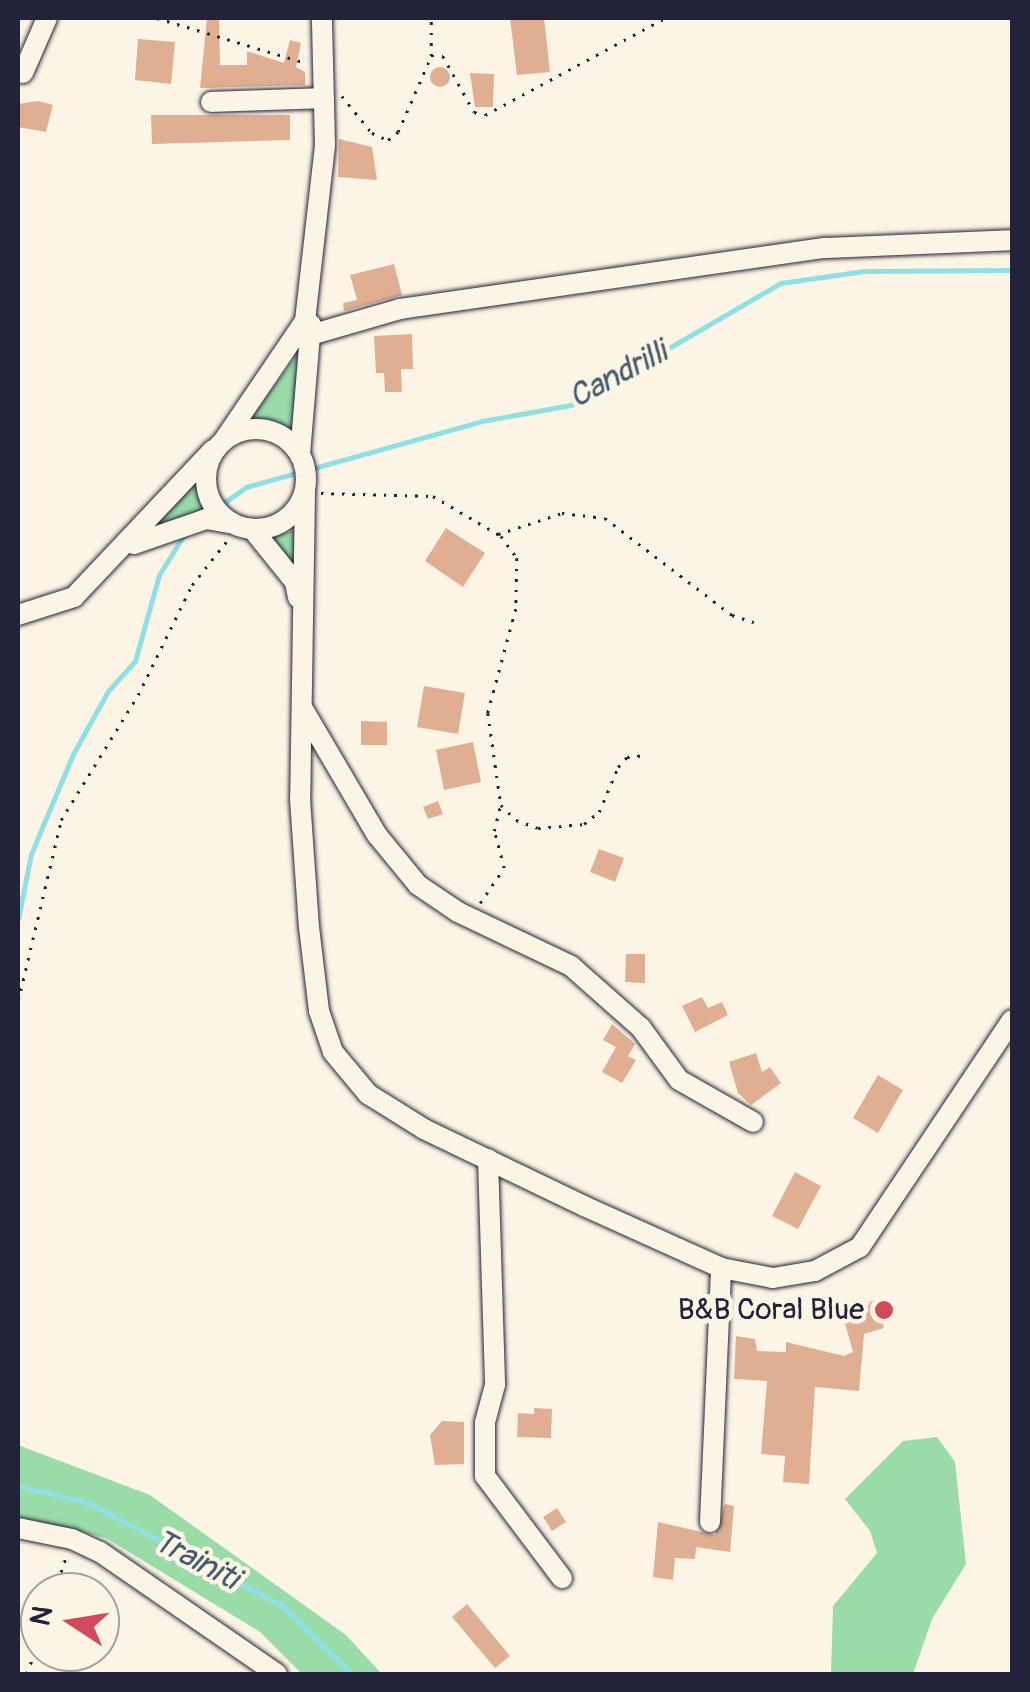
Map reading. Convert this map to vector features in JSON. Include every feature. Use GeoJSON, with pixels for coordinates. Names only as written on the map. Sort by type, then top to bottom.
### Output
{"type":"FeatureCollection","features":[{"type":"Feature","properties":{"kind":"street"},"geometry":{"type":"LineString","coordinates":[[23,72],[48,18]]}},
{"type":"Feature","properties":{"kind":"street"},"geometry":{"type":"LineString","coordinates":[[322,18],[324,81],[304,473],[300,799],[319,1011],[333,1052],[368,1094],[488,1160],[721,1268],[773,1278],[815,1271],[860,1247],[1012,1020]]}},
{"type":"Feature","properties":{"kind":"street"},"geometry":{"type":"LineString","coordinates":[[211,102],[324,81]]}},
{"type":"Feature","properties":{"kind":"street"},"geometry":{"type":"LineString","coordinates":[[310,335],[400,309],[825,248],[1012,240]]}},
{"type":"Feature","properties":{"kind":"street"},"geometry":{"type":"LineString","coordinates":[[18,616],[74,597],[220,444],[292,348],[312,287]]}},
{"type":"Feature","properties":{"kind":"street"},"geometry":{"type":"LineString","coordinates":[[304,473],[274,432],[239,431],[220,444],[205,482],[218,513],[242,527],[294,582],[304,635]]}},
{"type":"Feature","properties":{"kind":"street"},"geometry":{"type":"LineString","coordinates":[[116,556],[154,532],[206,519],[242,527],[285,520],[304,473]]}},
{"type":"Feature","properties":{"kind":"street"},"geometry":{"type":"LineString","coordinates":[[302,710],[394,859],[455,910],[583,975],[641,1028],[679,1080],[754,1122]]}},
{"type":"Feature","properties":{"kind":"street"},"geometry":{"type":"LineString","coordinates":[[488,1160],[494,1385],[485,1422],[485,1476],[562,1578]]}},
{"type":"Feature","properties":{"kind":"street"},"geometry":{"type":"LineString","coordinates":[[710,1522],[721,1268]]}},
{"type":"Feature","properties":{"kind":"street"},"geometry":{"type":"LineString","coordinates":[[18,1528],[72,1538],[277,1674]]}},
{"type":"Feature","properties":{"kind":"path"},"geometry":{"type":"LineString","coordinates":[[157,18],[324,81],[372,133],[388,140],[398,132],[430,56],[431,18]]}},
{"type":"Feature","properties":{"kind":"path"},"geometry":{"type":"LineString","coordinates":[[430,56],[443,56],[474,112],[485,115],[664,18]]}},
{"type":"Feature","properties":{"kind":"path"},"geometry":{"type":"LineString","coordinates":[[304,473],[433,496],[497,534],[517,558],[516,609],[488,714],[502,805],[495,814],[504,868],[498,886],[481,902],[455,910]]}},
{"type":"Feature","properties":{"kind":"path"},"geometry":{"type":"LineString","coordinates":[[497,534],[562,513],[605,518],[732,615],[754,622]]}},
{"type":"Feature","properties":{"kind":"path"},"geometry":{"type":"LineString","coordinates":[[18,1001],[61,820],[138,695],[192,584],[210,556],[242,527]]}},
{"type":"Feature","properties":{"kind":"path"},"geometry":{"type":"LineString","coordinates":[[502,805],[538,828],[584,824],[599,812],[618,767],[628,757],[647,755]]}},
{"type":"Feature","properties":{"kind":"path"},"geometry":{"type":"LineString","coordinates":[[61,1572],[72,1538]]}},
{"type":"Feature","properties":{"kind":"green space"},"geometry":{"type":"Polygon","coordinates":[[[306,342],[296,438],[275,425],[247,424],[306,342]]]}},
{"type":"Feature","properties":{"kind":"green space"},"geometry":{"type":"Polygon","coordinates":[[[202,466],[200,495],[209,514],[146,527],[202,466]]]}},
{"type":"Feature","properties":{"kind":"green space"},"geometry":{"type":"Polygon","coordinates":[[[295,530],[295,566],[272,537],[295,530]]]}},
{"type":"Feature","properties":{"kind":"green space"},"geometry":{"type":"Polygon","coordinates":[[[937,1437],[955,1462],[966,1564],[932,1619],[913,1674],[831,1674],[833,1606],[877,1553],[870,1531],[845,1499],[903,1441],[937,1437]]]}},
{"type":"Feature","properties":{"kind":"green space"},"geometry":{"type":"Polygon","coordinates":[[[18,1445],[150,1495],[346,1635],[382,1674],[302,1674],[260,1632],[106,1538],[18,1517],[18,1445]]]}},
{"type":"Feature","properties":{"kind":"building"},"geometry":{"type":"Polygon","coordinates":[[[207,18],[219,18],[220,65],[247,65],[247,51],[284,63],[290,40],[301,43],[296,67],[305,72],[305,85],[200,88],[207,18]]]}},
{"type":"Feature","properties":{"kind":"building"},"geometry":{"type":"Polygon","coordinates":[[[510,18],[544,18],[550,72],[517,75],[510,18]]]}},
{"type":"Feature","properties":{"kind":"building"},"geometry":{"type":"Polygon","coordinates":[[[138,39],[175,42],[171,84],[135,80],[138,39]]]}},
{"type":"Feature","properties":{"kind":"building"},"geometry":{"type":"Polygon","coordinates":[[[440,67],[450,77],[440,87],[430,77],[440,67]]]}},
{"type":"Feature","properties":{"kind":"building"},"geometry":{"type":"Polygon","coordinates":[[[470,73],[494,74],[493,107],[475,107],[470,73]]]}},
{"type":"Feature","properties":{"kind":"building"},"geometry":{"type":"Polygon","coordinates":[[[38,101],[53,105],[46,132],[18,127],[18,104],[38,101]]]}},
{"type":"Feature","properties":{"kind":"building"},"geometry":{"type":"Polygon","coordinates":[[[151,115],[290,115],[290,140],[152,144],[151,115]]]}},
{"type":"Feature","properties":{"kind":"building"},"geometry":{"type":"Polygon","coordinates":[[[339,139],[372,147],[377,180],[338,177],[339,139]]]}},
{"type":"Feature","properties":{"kind":"building"},"geometry":{"type":"Polygon","coordinates":[[[394,264],[402,295],[344,311],[343,303],[357,300],[350,275],[394,264]]]}},
{"type":"Feature","properties":{"kind":"building"},"geometry":{"type":"Polygon","coordinates":[[[412,334],[413,369],[401,369],[402,392],[385,392],[384,373],[376,373],[374,336],[412,334]]]}},
{"type":"Feature","properties":{"kind":"building"},"geometry":{"type":"Polygon","coordinates":[[[446,528],[485,553],[463,587],[425,561],[446,528]]]}},
{"type":"Feature","properties":{"kind":"building"},"geometry":{"type":"Polygon","coordinates":[[[424,686],[465,693],[458,734],[417,727],[424,686]]]}},
{"type":"Feature","properties":{"kind":"building"},"geometry":{"type":"Polygon","coordinates":[[[361,721],[387,722],[387,745],[361,745],[361,721]]]}},
{"type":"Feature","properties":{"kind":"building"},"geometry":{"type":"Polygon","coordinates":[[[473,742],[481,782],[444,790],[436,750],[473,742]]]}},
{"type":"Feature","properties":{"kind":"building"},"geometry":{"type":"Polygon","coordinates":[[[438,801],[443,814],[428,819],[423,807],[438,801]]]}},
{"type":"Feature","properties":{"kind":"building"},"geometry":{"type":"Polygon","coordinates":[[[599,849],[624,858],[615,882],[590,872],[599,849]]]}},
{"type":"Feature","properties":{"kind":"building"},"geometry":{"type":"Polygon","coordinates":[[[626,954],[645,954],[645,983],[625,982],[626,954]]]}},
{"type":"Feature","properties":{"kind":"building"},"geometry":{"type":"Polygon","coordinates":[[[702,997],[708,1008],[722,1002],[728,1015],[695,1032],[682,1006],[702,997]]]}},
{"type":"Feature","properties":{"kind":"building"},"geometry":{"type":"Polygon","coordinates":[[[612,1024],[635,1044],[628,1056],[636,1060],[622,1083],[602,1072],[616,1047],[603,1040],[612,1024]]]}},
{"type":"Feature","properties":{"kind":"building"},"geometry":{"type":"Polygon","coordinates":[[[756,1053],[762,1072],[770,1067],[781,1083],[751,1105],[738,1093],[729,1062],[756,1053]]]}},
{"type":"Feature","properties":{"kind":"building"},"geometry":{"type":"Polygon","coordinates":[[[878,1075],[903,1090],[878,1133],[853,1118],[878,1075]]]}},
{"type":"Feature","properties":{"kind":"building"},"geometry":{"type":"Polygon","coordinates":[[[795,1172],[821,1186],[798,1229],[772,1216],[795,1172]]]}},
{"type":"Feature","properties":{"kind":"building"},"geometry":{"type":"Polygon","coordinates":[[[876,1300],[884,1328],[864,1334],[859,1391],[815,1387],[809,1484],[783,1482],[785,1456],[761,1454],[767,1381],[734,1379],[736,1336],[755,1339],[757,1351],[786,1352],[786,1342],[844,1356],[853,1352],[841,1309],[876,1300]]]}},
{"type":"Feature","properties":{"kind":"building"},"geometry":{"type":"Polygon","coordinates":[[[534,1408],[552,1409],[551,1438],[517,1437],[518,1413],[534,1414],[534,1408]]]}},
{"type":"Feature","properties":{"kind":"building"},"geometry":{"type":"Polygon","coordinates":[[[442,1421],[464,1422],[464,1464],[435,1465],[430,1435],[442,1421]]]}},
{"type":"Feature","properties":{"kind":"building"},"geometry":{"type":"Polygon","coordinates":[[[725,1504],[734,1506],[730,1552],[696,1547],[695,1559],[675,1558],[673,1580],[653,1577],[658,1522],[715,1535],[725,1504]]]}},
{"type":"Feature","properties":{"kind":"building"},"geometry":{"type":"Polygon","coordinates":[[[557,1508],[566,1522],[552,1531],[543,1517],[557,1508]]]}},
{"type":"Feature","properties":{"kind":"building"},"geometry":{"type":"Polygon","coordinates":[[[467,1604],[510,1656],[495,1668],[452,1617],[467,1604]]]}},
{"type":"Feature","properties":{"kind":"waterway","name":"Candrilli"},"geometry":{"type":"LineString","coordinates":[[222,504],[246,487],[482,421],[571,405],[781,283],[864,271],[1012,270]]}},
{"type":"Feature","properties":{"kind":"waterway","name":"Candrilli"},"geometry":{"type":"LineString","coordinates":[[18,919],[31,854],[73,754],[108,691],[135,661],[159,575],[183,536]]}},
{"type":"Feature","properties":{"kind":"waterway","name":"Trainiti"},"geometry":{"type":"LineString","coordinates":[[18,1486],[89,1503],[283,1606],[352,1674]]}},
{"type":"Feature","properties":{"kind":"place","name":"B&B Coral Blue"},"geometry":{"type":"Point","coordinates":[884,1310]}}]}
